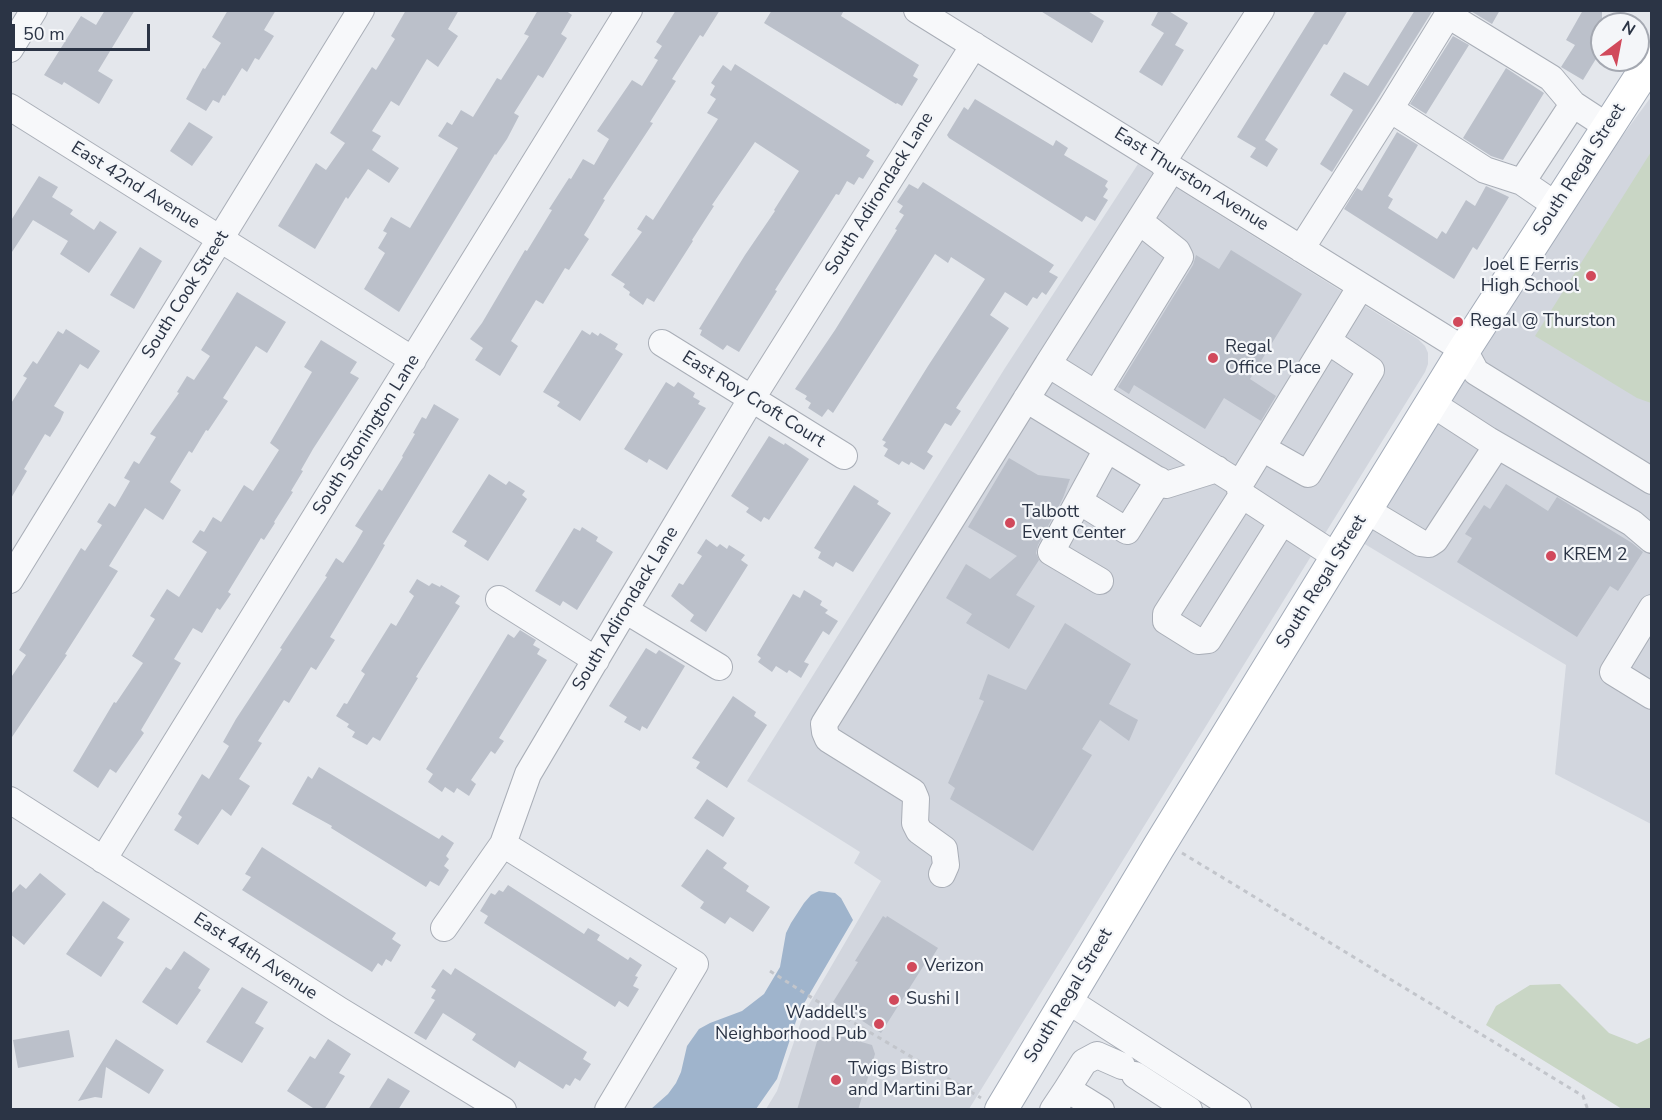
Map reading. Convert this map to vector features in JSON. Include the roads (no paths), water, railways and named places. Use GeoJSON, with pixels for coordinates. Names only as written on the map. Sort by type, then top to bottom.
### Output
{"type":"FeatureCollection","features":[{"type":"Feature","properties":{"kind":"main road","name":"South Regal Street"},"geometry":{"type":"LineString","coordinates":[[1001,1110],[1431,403],[1652,59]]}},
{"type":"Feature","properties":{"kind":"street"},"geometry":{"type":"LineString","coordinates":[[10,48],[34,10]]}},
{"type":"Feature","properties":{"kind":"street","name":"South Cook Street"},"geometry":{"type":"LineString","coordinates":[[10,580],[361,10]]}},
{"type":"Feature","properties":{"kind":"street","name":"South Stonington Lane"},"geometry":{"type":"LineString","coordinates":[[104,860],[629,10]]}},
{"type":"Feature","properties":{"kind":"street","name":"East Thurston Avenue"},"geometry":{"type":"LineString","coordinates":[[917,10],[1464,350]]}},
{"type":"Feature","properties":{"kind":"street"},"geometry":{"type":"LineString","coordinates":[[942,874],[946,865],[944,849],[918,831],[915,823],[916,799],[913,792],[828,739],[824,724],[1139,221],[1167,166],[1260,10]]}},
{"type":"Feature","properties":{"kind":"street"},"geometry":{"type":"LineString","coordinates":[[1301,249],[1449,13],[1551,78],[1573,104],[1608,127]]}},
{"type":"Feature","properties":{"kind":"street","name":"South Adirondack Lane"},"geometry":{"type":"LineString","coordinates":[[444,928],[503,844],[528,774],[624,610],[753,398],[974,45]]}},
{"type":"Feature","properties":{"kind":"street"},"geometry":{"type":"LineString","coordinates":[[1522,182],[1573,104]]}},
{"type":"Feature","properties":{"kind":"street","name":"East 42nd Avenue"},"geometry":{"type":"LineString","coordinates":[[10,107],[413,360]]}},
{"type":"Feature","properties":{"kind":"street"},"geometry":{"type":"LineString","coordinates":[[1390,109],[1485,170],[1522,182],[1557,206]]}},
{"type":"Feature","properties":{"kind":"street"},"geometry":{"type":"LineString","coordinates":[[1096,394],[1180,257],[1177,251],[1139,221]]}},
{"type":"Feature","properties":{"kind":"street"},"geometry":{"type":"LineString","coordinates":[[1282,522],[1208,640],[1198,641],[1166,621],[1166,614],[1241,490],[1262,448],[1361,286]]}},
{"type":"Feature","properties":{"kind":"street"},"geometry":{"type":"LineString","coordinates":[[1262,448],[1308,474],[1314,465],[1371,370],[1328,341]]}},
{"type":"Feature","properties":{"kind":"street","name":"East Roy Croft Court"},"geometry":{"type":"LineString","coordinates":[[662,343],[844,456]]}},
{"type":"Feature","properties":{"kind":"street"},"geometry":{"type":"LineString","coordinates":[[1464,350],[1476,372],[1652,481]]}},
{"type":"Feature","properties":{"kind":"street"},"geometry":{"type":"LineString","coordinates":[[1048,364],[1217,469],[1282,522],[1337,557]]}},
{"type":"Feature","properties":{"kind":"street"},"geometry":{"type":"LineString","coordinates":[[1026,399],[1166,485],[1217,469]]}},
{"type":"Feature","properties":{"kind":"street"},"geometry":{"type":"LineString","coordinates":[[1431,403],[1490,446],[1632,523],[1652,540]]}},
{"type":"Feature","properties":{"kind":"street"},"geometry":{"type":"LineString","coordinates":[[1365,510],[1421,543],[1429,544],[1435,540],[1490,446]]}},
{"type":"Feature","properties":{"kind":"street"},"geometry":{"type":"LineString","coordinates":[[1100,580],[1051,552],[1107,449]]}},
{"type":"Feature","properties":{"kind":"street"},"geometry":{"type":"LineString","coordinates":[[1079,501],[1127,531],[1159,480]]}},
{"type":"Feature","properties":{"kind":"street"},"geometry":{"type":"LineString","coordinates":[[499,599],[596,660]]}},
{"type":"Feature","properties":{"kind":"street"},"geometry":{"type":"LineString","coordinates":[[1652,608],[1613,672],[1652,696]]}},
{"type":"Feature","properties":{"kind":"street"},"geometry":{"type":"LineString","coordinates":[[624,610],[719,667]]}},
{"type":"Feature","properties":{"kind":"street","name":"East 44th Avenue"},"geometry":{"type":"LineString","coordinates":[[10,800],[339,1010],[477,1102],[503,1110]]}},
{"type":"Feature","properties":{"kind":"street"},"geometry":{"type":"LineString","coordinates":[[503,844],[695,964],[608,1110]]}},
{"type":"Feature","properties":{"kind":"street"},"geometry":{"type":"LineString","coordinates":[[1067,1000],[1238,1110]]}},
{"type":"Feature","properties":{"kind":"street"},"geometry":{"type":"LineString","coordinates":[[1053,1110],[1084,1062],[1097,1055],[1129,1070],[1189,1110]]}},
{"type":"Feature","properties":{"kind":"street"},"geometry":{"type":"LineString","coordinates":[[1067,1089],[1101,1110]]}},
{"type":"Feature","properties":{"kind":"water"},"geometry":{"type":"Polygon","coordinates":[[[819,891],[835,893],[841,898],[853,920],[799,1012],[777,1079],[756,1109],[651,1109],[668,1094],[676,1083],[687,1046],[699,1029],[742,1011],[764,994],[780,967],[786,933],[791,923],[811,895],[819,891]]]}},
{"type":"Feature","properties":{"kind":"place","name":"Joel E Ferris High School"},"geometry":{"type":"Point","coordinates":[1591,276]}},
{"type":"Feature","properties":{"kind":"place","name":"Regal @ Thurston"},"geometry":{"type":"Point","coordinates":[1458,322]}},
{"type":"Feature","properties":{"kind":"place","name":"Regal Office Place"},"geometry":{"type":"Point","coordinates":[1213,358]}},
{"type":"Feature","properties":{"kind":"place","name":"Talbott Event Center"},"geometry":{"type":"Point","coordinates":[1010,523]}},
{"type":"Feature","properties":{"kind":"place","name":"KREM 2"},"geometry":{"type":"Point","coordinates":[1551,556]}},
{"type":"Feature","properties":{"kind":"place","name":"Verizon"},"geometry":{"type":"Point","coordinates":[912,967]}},
{"type":"Feature","properties":{"kind":"place","name":"Sushi I"},"geometry":{"type":"Point","coordinates":[894,1000]}},
{"type":"Feature","properties":{"kind":"place","name":"Waddell's Neighborhood Pub"},"geometry":{"type":"Point","coordinates":[879,1024]}},
{"type":"Feature","properties":{"kind":"place","name":"Twigs Bistro and Martini Bar"},"geometry":{"type":"Point","coordinates":[836,1080]}}]}
